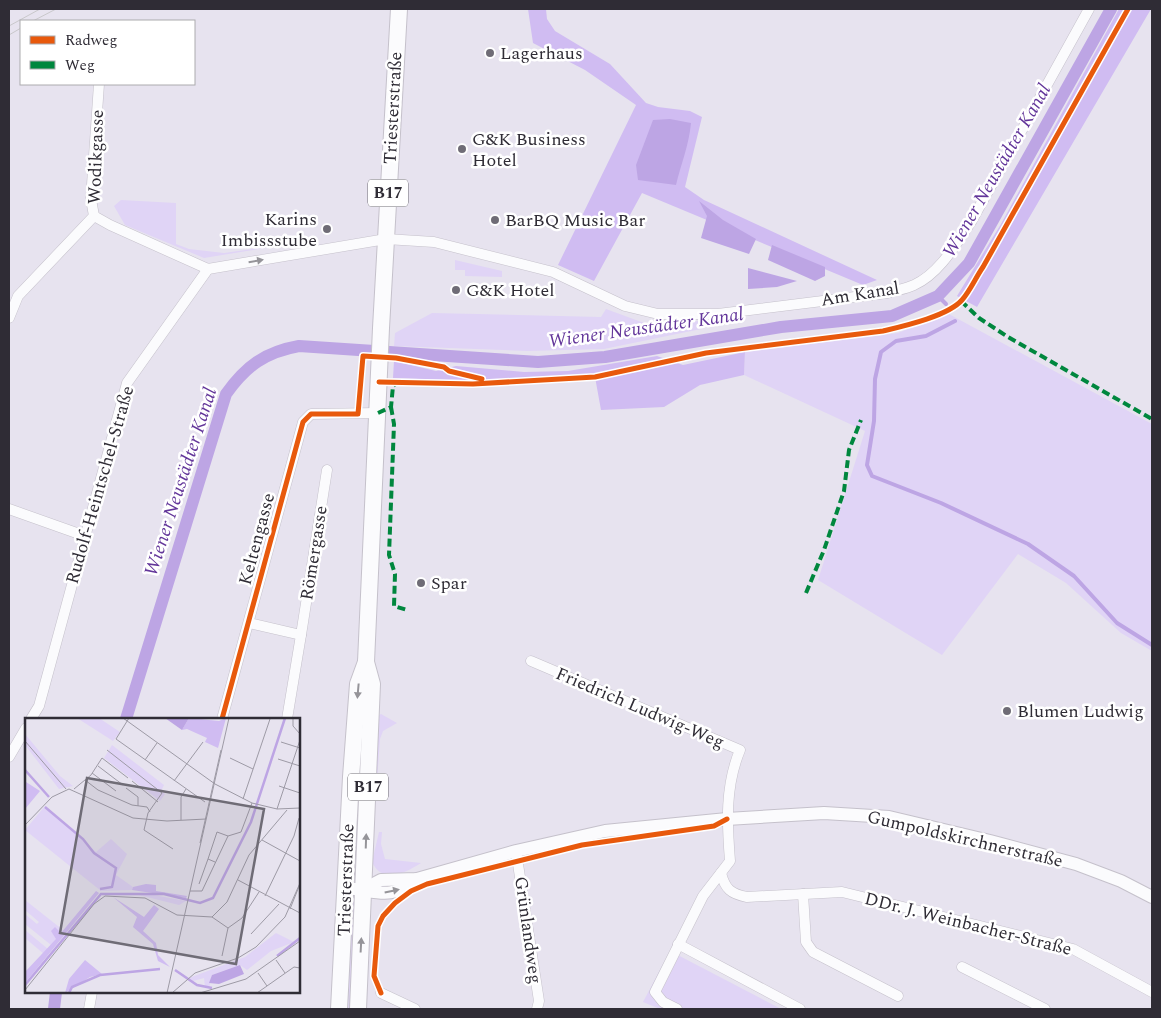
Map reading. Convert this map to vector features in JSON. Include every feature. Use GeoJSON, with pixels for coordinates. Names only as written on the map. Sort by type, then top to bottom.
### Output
{"type":"FeatureCollection","features":[{"type":"Feature","properties":{"kind":"main road","name":"Triesterstraße"},"geometry":{"type":"LineString","coordinates":[[339,1009],[358,684],[366,662],[381,328],[399,9]]}},
{"type":"Feature","properties":{"kind":"main road","name":"Triesterstraße"},"geometry":{"type":"LineString","coordinates":[[358,1009],[372,684],[366,662]]}},
{"type":"Feature","properties":{"kind":"street","name":"Am Kanal"},"geometry":{"type":"LineString","coordinates":[[386,239],[434,242],[553,272],[625,306],[658,314],[718,314],[887,293],[914,285],[932,272],[948,255],[971,222],[1089,9]]}},
{"type":"Feature","properties":{"kind":"street","name":"Wodikgasse"},"geometry":{"type":"LineString","coordinates":[[9,318],[18,296],[94,216],[91,199],[99,85]]}},
{"type":"Feature","properties":{"kind":"street"},"geometry":{"type":"LineString","coordinates":[[94,216],[208,269],[386,239]]}},
{"type":"Feature","properties":{"kind":"street","name":"Rudolf-Heintschel-Straße"},"geometry":{"type":"LineString","coordinates":[[32,718],[39,706],[127,383],[208,269]]}},
{"type":"Feature","properties":{"kind":"street","name":"Keltengasse"},"geometry":{"type":"LineString","coordinates":[[222,718],[303,422],[312,414],[378,413]]}},
{"type":"Feature","properties":{"kind":"street","name":"Römergasse"},"geometry":{"type":"LineString","coordinates":[[287,718],[327,470]]}},
{"type":"Feature","properties":{"kind":"street"},"geometry":{"type":"LineString","coordinates":[[9,509],[85,536]]}},
{"type":"Feature","properties":{"kind":"street"},"geometry":{"type":"LineString","coordinates":[[249,624],[301,635]]}},
{"type":"Feature","properties":{"kind":"street","name":"Friedrich Ludwig-Weg"},"geometry":{"type":"LineString","coordinates":[[531,661],[740,750],[732,770],[727,819]]}},
{"type":"Feature","properties":{"kind":"street"},"geometry":{"type":"LineString","coordinates":[[9,758],[25,730]]}},
{"type":"Feature","properties":{"kind":"street","name":"Gumpoldskirchnerstraße"},"geometry":{"type":"LineString","coordinates":[[345,888],[364,889],[377,894],[395,891],[407,887],[417,878],[516,851],[605,831],[727,819],[824,813],[888,818],[1076,864],[1121,881],[1152,897]]}},
{"type":"Feature","properties":{"kind":"street"},"geometry":{"type":"LineString","coordinates":[[677,1009],[663,1002],[655,992],[704,896],[730,861],[727,819]]}},
{"type":"Feature","properties":{"kind":"street","name":"Grünlandweg"},"geometry":{"type":"LineString","coordinates":[[516,851],[538,1001],[537,1009]]}},
{"type":"Feature","properties":{"kind":"street","name":"DDr. J. Weinbacher-Straße"},"geometry":{"type":"LineString","coordinates":[[721,873],[727,890],[747,898],[842,892],[1073,949],[1152,992]]}},
{"type":"Feature","properties":{"kind":"street"},"geometry":{"type":"LineString","coordinates":[[803,894],[806,942],[813,952],[898,996]]}},
{"type":"Feature","properties":{"kind":"street"},"geometry":{"type":"LineString","coordinates":[[678,944],[800,1009]]}},
{"type":"Feature","properties":{"kind":"street"},"geometry":{"type":"LineString","coordinates":[[962,967],[1045,1009]]}},
{"type":"Feature","properties":{"kind":"street"},"geometry":{"type":"LineString","coordinates":[[89,1009],[92,993]]}},
{"type":"Feature","properties":{"kind":"street"},"geometry":{"type":"LineString","coordinates":[[381,994],[415,1009]]}},
{"type":"Feature","properties":{"kind":"shaded area"},"geometry":{"type":"Polygon","coordinates":[[[528,9],[546,9],[547,19],[555,31],[610,64],[646,103],[658,107],[690,111],[702,117],[685,187],[704,200],[877,280],[863,285],[642,193],[594,281],[558,265],[636,105],[585,70],[533,43],[528,9]]]}},
{"type":"Feature","properties":{"kind":"shaded area"},"geometry":{"type":"Polygon","coordinates":[[[1119,9],[1151,9],[977,307],[957,296],[1001,224],[1119,9]]]}},
{"type":"Feature","properties":{"kind":"shaded area"},"geometry":{"type":"Polygon","coordinates":[[[670,119],[691,123],[687,147],[676,185],[638,180],[636,165],[653,120],[670,119]]]}},
{"type":"Feature","properties":{"kind":"shaded area"},"geometry":{"type":"Polygon","coordinates":[[[121,200],[176,203],[176,244],[189,249],[224,253],[302,242],[204,258],[125,225],[114,206],[121,200]]]}},
{"type":"Feature","properties":{"kind":"shaded area"},"geometry":{"type":"Polygon","coordinates":[[[699,201],[723,220],[756,239],[749,254],[701,238],[707,216],[699,201]]]}},
{"type":"Feature","properties":{"kind":"shaded area"},"geometry":{"type":"Polygon","coordinates":[[[772,245],[825,267],[825,276],[815,281],[768,260],[772,245]]]}},
{"type":"Feature","properties":{"kind":"shaded area"},"geometry":{"type":"Polygon","coordinates":[[[455,260],[502,271],[502,277],[465,276],[465,270],[455,270],[455,260]]]}},
{"type":"Feature","properties":{"kind":"shaded area"},"geometry":{"type":"Polygon","coordinates":[[[748,268],[797,281],[777,287],[748,289],[748,268]]]}},
{"type":"Feature","properties":{"kind":"shaded area"},"geometry":{"type":"Polygon","coordinates":[[[606,309],[655,327],[698,321],[701,329],[604,349],[527,351],[394,346],[395,333],[432,313],[601,317],[606,309]]]}},
{"type":"Feature","properties":{"kind":"shaded area"},"geometry":{"type":"Polygon","coordinates":[[[947,313],[1152,424],[1152,651],[1121,633],[1066,583],[1018,554],[942,655],[818,580],[865,431],[744,375],[745,352],[898,333],[947,313]]]}},
{"type":"Feature","properties":{"kind":"shaded area"},"geometry":{"type":"Polygon","coordinates":[[[745,352],[744,375],[700,385],[664,407],[601,410],[595,377],[500,382],[393,378],[394,361],[436,371],[456,366],[524,372],[568,371],[657,356],[683,365],[745,352]]]}},
{"type":"Feature","properties":{"kind":"shaded area"},"geometry":{"type":"Polygon","coordinates":[[[381,714],[397,723],[383,731],[380,739],[375,810],[378,716],[381,714]]]}},
{"type":"Feature","properties":{"kind":"shaded area"},"geometry":{"type":"Polygon","coordinates":[[[379,832],[382,832],[381,844],[385,859],[421,863],[395,875],[382,873],[372,862],[379,832]]]}},
{"type":"Feature","properties":{"kind":"shaded area"},"geometry":{"type":"Polygon","coordinates":[[[355,898],[352,1009],[348,1009],[351,906],[355,898]]]}},
{"type":"Feature","properties":{"kind":"shaded area"},"geometry":{"type":"Polygon","coordinates":[[[670,951],[781,1009],[660,1009],[643,1002],[670,951]]]}},
{"type":"Feature","properties":{"kind":"waterway","name":"Wiener Neustädter Kanal"},"geometry":{"type":"LineString","coordinates":[[126,718],[226,394],[233,384],[257,362],[276,352],[299,346],[538,362],[605,357],[781,327],[892,316],[938,296],[969,263],[1111,9]]}},
{"type":"Feature","properties":{"kind":"waterway"},"geometry":{"type":"LineString","coordinates":[[938,296],[946,304]]}},
{"type":"Feature","properties":{"kind":"waterway"},"geometry":{"type":"LineString","coordinates":[[955,321],[926,336],[896,341],[881,352],[875,379],[874,421],[867,465],[872,476],[941,503],[1028,544],[1074,576],[1117,623],[1152,645]]}},
{"type":"Feature","properties":{"kind":"waterway","name":"Wiener Neustädter Kanal"},"geometry":{"type":"LineString","coordinates":[[54,1009],[56,993]]}},
{"type":"Feature","properties":{"kind":"tram line"},"geometry":{"type":"LineString","coordinates":[[9,26],[40,9]]}},
{"type":"Feature","properties":{"kind":"tram line"},"geometry":{"type":"LineString","coordinates":[[35,20],[56,9]]}},
{"type":"Feature","properties":{"kind":"tram line"},"geometry":{"type":"LineString","coordinates":[[9,35],[20,29]]}},
{"type":"Feature","properties":{"kind":"marked path"},"geometry":{"type":"LineString","coordinates":[[961,301],[979,318],[1008,337],[1152,419]]}},
{"type":"Feature","properties":{"kind":"marked path"},"geometry":{"type":"LineString","coordinates":[[378,413],[391,407],[393,386],[397,383]]}},
{"type":"Feature","properties":{"kind":"marked path"},"geometry":{"type":"LineString","coordinates":[[391,407],[394,424],[389,555],[395,574],[394,606],[407,610]]}},
{"type":"Feature","properties":{"kind":"marked path"},"geometry":{"type":"LineString","coordinates":[[806,593],[824,550],[844,491],[849,450],[861,420]]}},
{"type":"Feature","properties":{"kind":"cycle path"},"geometry":{"type":"LineString","coordinates":[[379,382],[473,384],[595,377],[706,353],[883,331],[925,320],[947,311],[962,300],[983,267],[1128,9]]}},
{"type":"Feature","properties":{"kind":"cycle path"},"geometry":{"type":"LineString","coordinates":[[222,718],[303,422],[311,414],[358,414],[363,356],[396,358],[444,367],[449,371],[482,379]]}},
{"type":"Feature","properties":{"kind":"cycle path"},"geometry":{"type":"LineString","coordinates":[[381,993],[374,976],[378,926],[383,916],[395,903],[411,891],[427,884],[582,845],[714,826],[727,819]]}},
{"type":"Feature","properties":{"kind":"place","name":"Lagerhaus"},"geometry":{"type":"Point","coordinates":[490,53]}},
{"type":"Feature","properties":{"kind":"place","name":"G&K Business Hotel"},"geometry":{"type":"Point","coordinates":[462,149]}},
{"type":"Feature","properties":{"kind":"place","name":"BarBQ Music Bar"},"geometry":{"type":"Point","coordinates":[495,220]}},
{"type":"Feature","properties":{"kind":"place","name":"Karins Imbissstube"},"geometry":{"type":"Point","coordinates":[327,229]}},
{"type":"Feature","properties":{"kind":"place","name":"G&K Hotel"},"geometry":{"type":"Point","coordinates":[456,290]}},
{"type":"Feature","properties":{"kind":"place","name":"Spar"},"geometry":{"type":"Point","coordinates":[421,583]}},
{"type":"Feature","properties":{"kind":"place","name":"Blumen Ludwig"},"geometry":{"type":"Point","coordinates":[1007,711]}}]}
